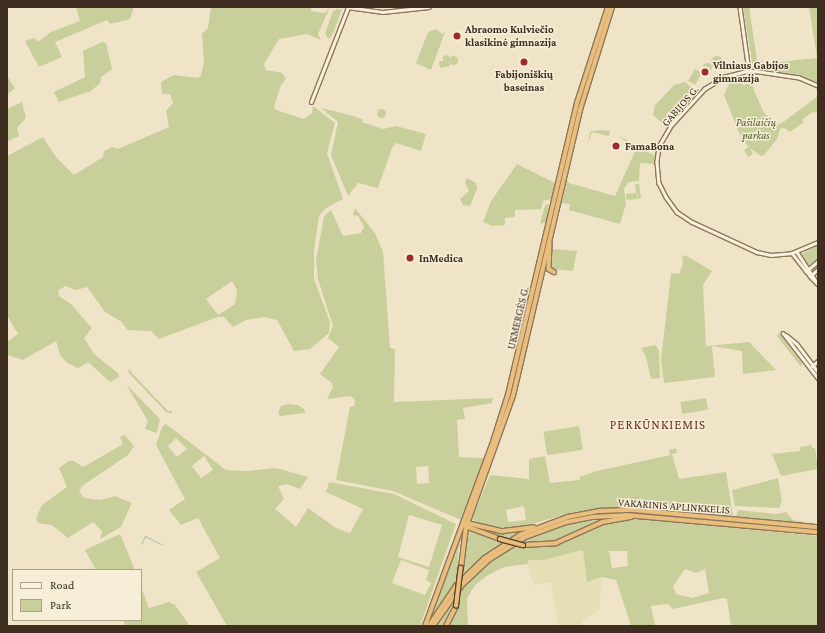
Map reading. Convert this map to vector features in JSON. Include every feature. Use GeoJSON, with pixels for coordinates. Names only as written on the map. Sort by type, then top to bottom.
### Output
{"type":"FeatureCollection","features":[{"type":"Feature","properties":{"kind":"highway","name":"UKMERGĖS G."},"geometry":{"type":"LineString","coordinates":[[425,626],[508,402],[577,103],[608,7]]}},
{"type":"Feature","properties":{"kind":"highway","name":"UKMERGĖS G."},"geometry":{"type":"LineString","coordinates":[[446,626],[456,606],[467,525],[508,402],[542,271],[590,73],[612,7]]}},
{"type":"Feature","properties":{"kind":"highway"},"geometry":{"type":"LineString","coordinates":[[550,238],[549,269],[554,272]]}},
{"type":"Feature","properties":{"kind":"highway"},"geometry":{"type":"LineString","coordinates":[[537,272],[542,271]]}},
{"type":"Feature","properties":{"kind":"highway","name":"VAKARINIS APLINKKELIS"},"geometry":{"type":"LineString","coordinates":[[429,626],[448,595],[478,564],[503,545],[541,525],[577,514],[623,510],[818,526]]}},
{"type":"Feature","properties":{"kind":"highway","name":"VAKARINIS APLINKKELIS"},"geometry":{"type":"LineString","coordinates":[[433,626],[453,596],[471,576],[490,559],[523,538],[579,519],[614,515],[640,516],[818,532]]}},
{"type":"Feature","properties":{"kind":"highway"},"geometry":{"type":"LineString","coordinates":[[467,525],[500,539],[523,545],[556,543],[603,522],[640,516]]}},
{"type":"Feature","properties":{"kind":"highway"},"geometry":{"type":"LineString","coordinates":[[463,524],[510,531],[541,525]]}},
{"type":"Feature","properties":{"kind":"main road"},"geometry":{"type":"LineString","coordinates":[[311,102],[347,7],[382,12],[429,7]]}},
{"type":"Feature","properties":{"kind":"main road"},"geometry":{"type":"LineString","coordinates":[[818,261],[808,270],[812,275],[818,269]]}},
{"type":"Feature","properties":{"kind":"street"},"geometry":{"type":"LineString","coordinates":[[740,7],[749,71]]}},
{"type":"Feature","properties":{"kind":"street","name":"GABIJOS G."},"geometry":{"type":"LineString","coordinates":[[818,86],[799,78],[749,71],[725,77],[710,85],[671,126],[658,150],[659,181],[674,209],[692,222],[757,252],[776,255],[792,254],[818,242]]}},
{"type":"Feature","properties":{"kind":"street"},"geometry":{"type":"LineString","coordinates":[[797,252],[808,270]]}},
{"type":"Feature","properties":{"kind":"street"},"geometry":{"type":"LineString","coordinates":[[792,254],[808,270]]}},
{"type":"Feature","properties":{"kind":"street"},"geometry":{"type":"LineString","coordinates":[[812,275],[818,284]]}},
{"type":"Feature","properties":{"kind":"street"},"geometry":{"type":"LineString","coordinates":[[818,372],[812,366],[783,333],[797,344],[812,366],[818,378]]}},
{"type":"Feature","properties":{"kind":"street"},"geometry":{"type":"LineString","coordinates":[[812,366],[818,362]]}},
{"type":"Feature","properties":{"kind":"shaded area"},"geometry":{"type":"Polygon","coordinates":[[[584,550],[587,582],[602,577],[599,610],[582,621],[583,626],[558,626],[551,582],[534,585],[527,564],[529,560],[544,560],[584,550]]]}},
{"type":"Feature","properties":{"kind":"green space"},"geometry":{"type":"Polygon","coordinates":[[[76,7],[134,7],[130,19],[110,24],[107,20],[55,42],[62,57],[39,67],[25,41],[34,38],[38,42],[51,32],[80,21],[76,7]]]}},
{"type":"Feature","properties":{"kind":"green space"},"geometry":{"type":"Polygon","coordinates":[[[211,7],[311,7],[311,11],[325,13],[330,7],[318,34],[321,40],[307,34],[279,39],[264,64],[266,70],[282,73],[286,79],[281,85],[274,107],[276,110],[304,119],[312,113],[313,106],[335,123],[327,153],[343,199],[326,208],[319,216],[314,250],[314,279],[330,322],[329,333],[310,349],[294,351],[277,320],[264,317],[246,320],[233,327],[224,317],[218,317],[159,339],[151,331],[127,330],[122,322],[105,312],[87,287],[76,290],[65,286],[58,291],[59,296],[71,304],[92,328],[84,338],[94,354],[118,373],[119,377],[110,382],[88,362],[78,368],[67,363],[60,355],[56,341],[23,360],[7,355],[7,342],[18,334],[7,315],[7,156],[43,137],[56,157],[74,175],[103,157],[104,151],[112,147],[118,149],[169,127],[166,111],[173,103],[170,94],[162,94],[161,82],[174,75],[198,78],[201,75],[204,62],[202,34],[208,28],[211,7]],[[232,281],[206,299],[218,315],[235,304],[237,290],[232,281]]]}},
{"type":"Feature","properties":{"kind":"green space"},"geometry":{"type":"Polygon","coordinates":[[[743,7],[749,7],[757,60],[769,63],[817,58],[809,7],[818,7],[818,83],[798,76],[753,68],[743,7]]]}},
{"type":"Feature","properties":{"kind":"green space"},"geometry":{"type":"Polygon","coordinates":[[[337,9],[342,10],[332,36],[328,39],[325,33],[333,11],[337,9]]]}},
{"type":"Feature","properties":{"kind":"green space"},"geometry":{"type":"Polygon","coordinates":[[[436,29],[442,34],[445,32],[431,70],[416,63],[428,32],[436,29]]]}},
{"type":"Feature","properties":{"kind":"green space"},"geometry":{"type":"Polygon","coordinates":[[[102,42],[106,43],[112,69],[101,77],[100,83],[91,91],[59,102],[54,92],[85,77],[83,51],[102,42]]]}},
{"type":"Feature","properties":{"kind":"green space"},"geometry":{"type":"Polygon","coordinates":[[[449,55],[450,66],[440,68],[439,61],[443,61],[443,56],[449,55]]]}},
{"type":"Feature","properties":{"kind":"green space"},"geometry":{"type":"Polygon","coordinates":[[[453,55],[458,60],[453,65],[448,60],[453,55]]]}},
{"type":"Feature","properties":{"kind":"green space"},"geometry":{"type":"Polygon","coordinates":[[[719,56],[722,57],[722,67],[715,68],[712,67],[711,60],[712,57],[719,56]]]}},
{"type":"Feature","properties":{"kind":"green space"},"geometry":{"type":"Polygon","coordinates":[[[707,62],[712,67],[707,72],[702,67],[707,62]]]}},
{"type":"Feature","properties":{"kind":"green space"},"geometry":{"type":"Polygon","coordinates":[[[695,69],[702,73],[695,85],[688,81],[695,69]]]}},
{"type":"Feature","properties":{"kind":"green space"},"geometry":{"type":"Polygon","coordinates":[[[7,76],[15,88],[7,95],[7,76]]]}},
{"type":"Feature","properties":{"kind":"green space","name":"Pašilaičių parkas"},"geometry":{"type":"Polygon","coordinates":[[[751,76],[753,88],[764,113],[778,124],[782,123],[818,96],[818,112],[815,113],[814,111],[802,120],[804,122],[790,132],[784,128],[780,129],[777,139],[764,155],[761,156],[750,148],[753,154],[748,157],[744,150],[749,147],[742,140],[724,95],[730,82],[742,81],[751,76]]]}},
{"type":"Feature","properties":{"kind":"green space"},"geometry":{"type":"Polygon","coordinates":[[[685,82],[693,89],[662,123],[653,115],[655,105],[674,85],[685,82]]]}},
{"type":"Feature","properties":{"kind":"green space"},"geometry":{"type":"Polygon","coordinates":[[[22,102],[26,118],[17,128],[19,136],[8,141],[7,109],[22,102]]]}},
{"type":"Feature","properties":{"kind":"green space"},"geometry":{"type":"Polygon","coordinates":[[[321,108],[354,116],[363,120],[362,122],[383,129],[396,126],[426,134],[421,151],[396,143],[392,148],[378,188],[358,183],[348,196],[331,155],[338,122],[321,108]]]}},
{"type":"Feature","properties":{"kind":"green space"},"geometry":{"type":"Polygon","coordinates":[[[381,108],[386,113],[381,118],[376,113],[381,108]]]}},
{"type":"Feature","properties":{"kind":"green space"},"geometry":{"type":"Polygon","coordinates":[[[601,130],[610,131],[609,136],[592,132],[588,144],[590,132],[601,130]]]}},
{"type":"Feature","properties":{"kind":"green space"},"geometry":{"type":"Polygon","coordinates":[[[617,135],[655,156],[655,164],[640,163],[639,181],[629,182],[624,189],[626,204],[620,224],[569,210],[570,204],[562,203],[567,180],[569,183],[615,196],[636,149],[617,135]]]}},
{"type":"Feature","properties":{"kind":"green space"},"geometry":{"type":"Polygon","coordinates":[[[517,164],[555,183],[552,199],[543,201],[541,209],[515,210],[515,217],[505,218],[505,225],[493,226],[483,222],[491,201],[517,164]]]}},
{"type":"Feature","properties":{"kind":"green space"},"geometry":{"type":"Polygon","coordinates":[[[467,178],[476,183],[477,189],[470,206],[463,205],[460,199],[469,191],[465,183],[467,178]]]}},
{"type":"Feature","properties":{"kind":"green space"},"geometry":{"type":"Polygon","coordinates":[[[635,184],[639,184],[641,198],[638,199],[637,192],[637,199],[627,200],[626,194],[636,193],[635,184]]]}},
{"type":"Feature","properties":{"kind":"green space"},"geometry":{"type":"Polygon","coordinates":[[[549,204],[547,222],[540,224],[545,205],[549,204]]]}},
{"type":"Feature","properties":{"kind":"green space"},"geometry":{"type":"Polygon","coordinates":[[[355,208],[375,233],[383,252],[390,348],[395,349],[394,402],[493,398],[492,403],[463,408],[465,419],[457,420],[459,457],[485,458],[461,520],[393,491],[336,480],[350,407],[354,406],[355,400],[351,396],[327,399],[333,387],[332,383],[320,374],[339,347],[328,338],[333,326],[318,279],[316,261],[324,216],[331,210],[343,236],[361,233],[364,227],[358,216],[353,215],[355,208]],[[428,466],[416,467],[417,484],[429,483],[428,466]]]}},
{"type":"Feature","properties":{"kind":"green space"},"geometry":{"type":"Polygon","coordinates":[[[818,245],[818,260],[808,265],[802,254],[818,245]]]}},
{"type":"Feature","properties":{"kind":"green space"},"geometry":{"type":"Polygon","coordinates":[[[552,249],[577,251],[573,271],[552,269],[552,249]]]}},
{"type":"Feature","properties":{"kind":"green space"},"geometry":{"type":"Polygon","coordinates":[[[685,255],[712,271],[703,285],[706,346],[749,342],[776,370],[743,374],[742,351],[712,346],[715,377],[664,383],[661,360],[671,273],[679,274],[683,264],[682,257],[685,255]]]}},
{"type":"Feature","properties":{"kind":"green space"},"geometry":{"type":"Polygon","coordinates":[[[779,333],[802,363],[801,367],[777,336],[779,333]]]}},
{"type":"Feature","properties":{"kind":"green space"},"geometry":{"type":"Polygon","coordinates":[[[655,345],[659,350],[660,378],[651,379],[646,357],[641,348],[655,345]]]}},
{"type":"Feature","properties":{"kind":"green space"},"geometry":{"type":"Polygon","coordinates":[[[131,367],[130,371],[168,411],[172,411],[172,414],[166,412],[128,372],[131,367]]]}},
{"type":"Feature","properties":{"kind":"green space"},"geometry":{"type":"Polygon","coordinates":[[[126,384],[160,419],[157,433],[145,429],[148,421],[126,384]]]}},
{"type":"Feature","properties":{"kind":"green space"},"geometry":{"type":"Polygon","coordinates":[[[706,398],[708,410],[682,414],[680,402],[706,398]]]}},
{"type":"Feature","properties":{"kind":"green space"},"geometry":{"type":"Polygon","coordinates":[[[289,404],[298,405],[305,410],[305,413],[280,416],[278,413],[281,406],[289,404]]]}},
{"type":"Feature","properties":{"kind":"green space"},"geometry":{"type":"Polygon","coordinates":[[[166,424],[226,470],[247,471],[276,468],[308,477],[300,489],[287,484],[278,486],[284,499],[275,509],[296,527],[308,508],[336,528],[350,533],[363,509],[326,492],[329,482],[394,494],[456,524],[420,626],[227,626],[196,572],[220,558],[198,518],[181,525],[169,510],[185,499],[156,445],[162,427],[166,424]],[[176,438],[168,446],[177,457],[187,449],[176,438]],[[204,456],[192,466],[201,478],[213,470],[204,456]],[[409,515],[398,557],[429,567],[442,525],[409,515]],[[401,560],[392,583],[425,595],[431,583],[426,580],[429,570],[401,560]]]}},
{"type":"Feature","properties":{"kind":"green space"},"geometry":{"type":"Polygon","coordinates":[[[579,426],[583,450],[547,455],[543,432],[579,426]]]}},
{"type":"Feature","properties":{"kind":"green space"},"geometry":{"type":"Polygon","coordinates":[[[125,435],[134,446],[128,455],[82,486],[79,491],[84,498],[100,500],[115,496],[132,503],[121,527],[100,539],[102,531],[93,522],[68,538],[52,525],[38,523],[36,518],[42,505],[67,487],[59,468],[69,461],[74,461],[83,467],[123,444],[120,437],[125,435]]]}},
{"type":"Feature","properties":{"kind":"green space"},"geometry":{"type":"Polygon","coordinates":[[[812,445],[812,448],[815,448],[818,469],[781,476],[772,454],[800,451],[800,447],[812,445]]]}},
{"type":"Feature","properties":{"kind":"green space"},"geometry":{"type":"Polygon","coordinates":[[[676,448],[677,453],[672,454],[679,479],[726,472],[733,516],[616,507],[570,513],[518,528],[489,527],[476,523],[472,519],[490,475],[529,479],[529,459],[545,456],[550,483],[580,480],[580,477],[597,471],[670,455],[669,450],[676,448]],[[524,506],[506,510],[508,522],[526,520],[524,506]]]}},
{"type":"Feature","properties":{"kind":"green space"},"geometry":{"type":"Polygon","coordinates":[[[778,478],[782,501],[779,508],[735,506],[732,490],[778,478]]]}},
{"type":"Feature","properties":{"kind":"green space"},"geometry":{"type":"Polygon","coordinates":[[[738,510],[776,514],[786,512],[793,520],[809,523],[736,517],[738,510]]]}},
{"type":"Feature","properties":{"kind":"green space"},"geometry":{"type":"Polygon","coordinates":[[[615,517],[560,540],[529,544],[520,542],[568,523],[615,517]]]}},
{"type":"Feature","properties":{"kind":"green space"},"geometry":{"type":"Polygon","coordinates":[[[637,519],[818,536],[818,626],[731,626],[727,599],[723,598],[673,609],[668,604],[651,606],[655,626],[631,626],[616,580],[602,577],[587,582],[583,550],[544,560],[529,560],[527,564],[504,567],[488,575],[475,585],[467,598],[468,626],[448,626],[456,612],[462,588],[485,566],[514,546],[554,546],[608,523],[637,519]],[[609,551],[612,568],[628,566],[627,551],[609,551]],[[685,569],[673,586],[676,594],[692,598],[709,593],[705,569],[696,573],[685,569]]]}},
{"type":"Feature","properties":{"kind":"green space"},"geometry":{"type":"Polygon","coordinates":[[[481,530],[495,533],[524,531],[508,540],[481,530]]]}},
{"type":"Feature","properties":{"kind":"green space"},"geometry":{"type":"Polygon","coordinates":[[[468,531],[503,542],[463,575],[465,541],[468,531]]]}},
{"type":"Feature","properties":{"kind":"green space"},"geometry":{"type":"Polygon","coordinates":[[[462,533],[458,553],[459,580],[432,615],[462,533]]]}},
{"type":"Feature","properties":{"kind":"green space"},"geometry":{"type":"Polygon","coordinates":[[[120,534],[135,569],[95,569],[85,550],[120,534]]]}},
{"type":"Feature","properties":{"kind":"green space"},"geometry":{"type":"Polygon","coordinates":[[[142,590],[149,608],[169,602],[175,605],[190,626],[126,626],[124,621],[142,621],[142,590]]]}},
{"type":"Feature","properties":{"kind":"green space"},"geometry":{"type":"Polygon","coordinates":[[[457,594],[443,626],[435,626],[457,594]]]}},
{"type":"Feature","properties":{"kind":"waterway"},"geometry":{"type":"LineString","coordinates":[[141,544],[145,536],[163,545]]}},
{"type":"Feature","properties":{"kind":"place","name":"Abraomo Kulviečio klasikinė gimnazija"},"geometry":{"type":"Point","coordinates":[457,36]}},
{"type":"Feature","properties":{"kind":"place","name":"Fabijoniškių baseinas"},"geometry":{"type":"Point","coordinates":[524,62]}},
{"type":"Feature","properties":{"kind":"place","name":"Vilniaus Gabijos gimnazija"},"geometry":{"type":"Point","coordinates":[705,72]}},
{"type":"Feature","properties":{"kind":"place","name":"FamaBona"},"geometry":{"type":"Point","coordinates":[616,146]}},
{"type":"Feature","properties":{"kind":"place","name":"InMedica"},"geometry":{"type":"Point","coordinates":[410,258]}},
{"type":"Feature","properties":{"kind":"district","name":"PERKŪNKIEMIS"},"geometry":{"type":"Point","coordinates":[658,425]}}]}
